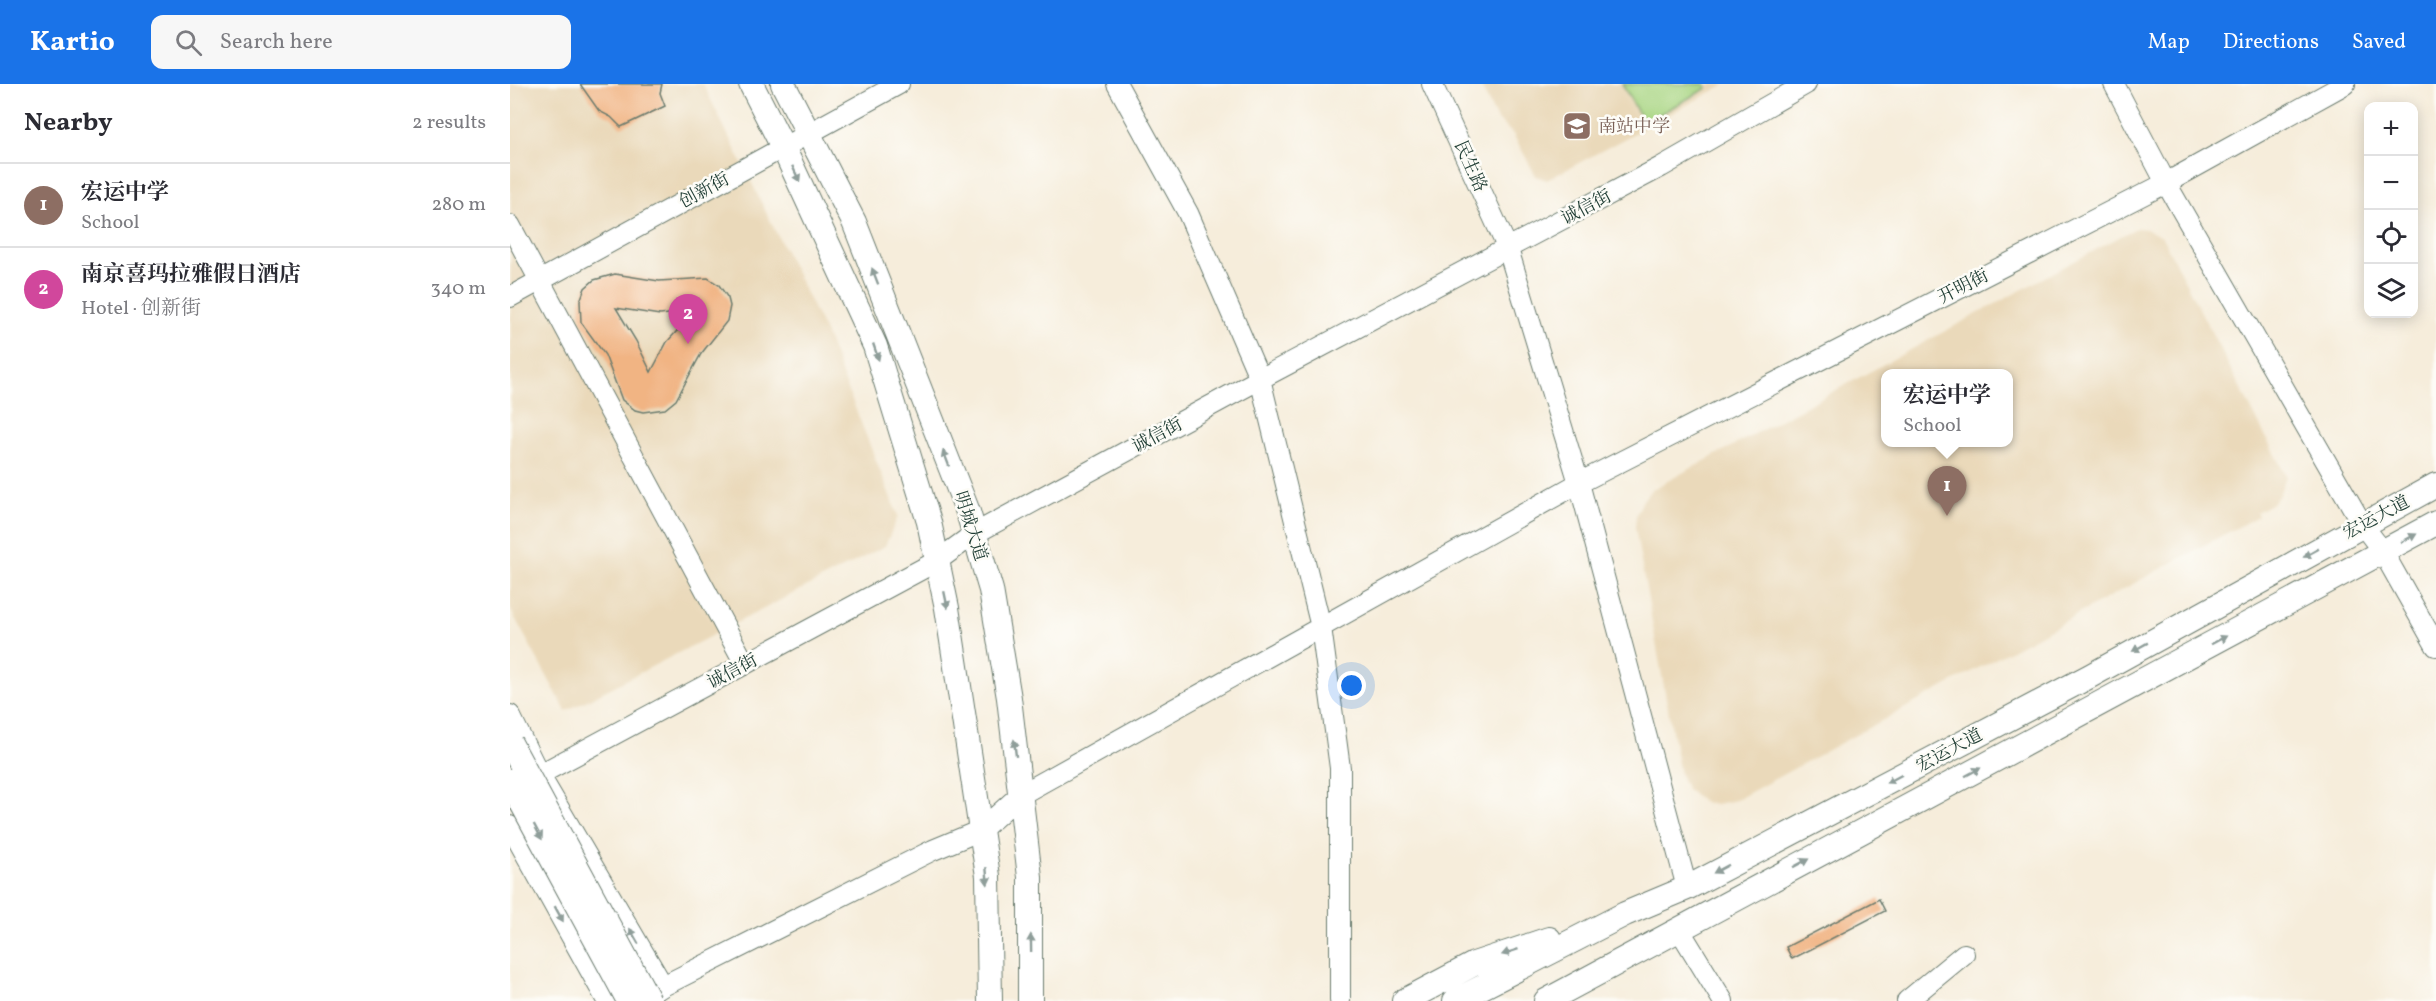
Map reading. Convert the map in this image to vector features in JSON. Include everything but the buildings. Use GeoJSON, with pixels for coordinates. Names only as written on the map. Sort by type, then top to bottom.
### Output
{"type":"FeatureCollection","features":[{"type":"Feature","properties":{"kind":"main road"},"geometry":{"type":"LineString","coordinates":[[752,84],[875,346],[929,522],[951,630],[988,876],[990,1001]]}},
{"type":"Feature","properties":{"kind":"main road","name":"明城大道"},"geometry":{"type":"LineString","coordinates":[[783,84],[855,222],[974,534],[991,590],[1009,698],[1030,877],[1030,1001]]}},
{"type":"Feature","properties":{"kind":"main road","name":"宏运大道"},"geometry":{"type":"LineString","coordinates":[[1455,1001],[1625,914],[1687,888],[2090,676],[2436,485]]}},
{"type":"Feature","properties":{"kind":"main road","name":"宏运大道"},"geometry":{"type":"LineString","coordinates":[[1546,1001],[2436,523]]}},
{"type":"Feature","properties":{"kind":"main road"},"geometry":{"type":"LineString","coordinates":[[510,743],[656,994]]}},
{"type":"Feature","properties":{"kind":"main road"},"geometry":{"type":"LineString","coordinates":[[510,781],[629,1001]]}},
{"type":"Feature","properties":{"kind":"main road"},"geometry":{"type":"LineString","coordinates":[[1404,1001],[1474,964],[1625,914]]}},
{"type":"Feature","properties":{"kind":"main road"},"geometry":{"type":"LineString","coordinates":[[1571,1001],[1645,947]]}},
{"type":"Feature","properties":{"kind":"street","name":"创新街"},"geometry":{"type":"LineString","coordinates":[[510,297],[899,84]]}},
{"type":"Feature","properties":{"kind":"street"},"geometry":{"type":"LineString","coordinates":[[1118,84],[1188,213],[1260,379],[1321,627],[1340,768],[1340,1001]]}},
{"type":"Feature","properties":{"kind":"street","name":"民生路"},"geometry":{"type":"LineString","coordinates":[[1432,84],[1508,249],[1579,483],[1687,888]]}},
{"type":"Feature","properties":{"kind":"street","name":"诚信街"},"geometry":{"type":"LineString","coordinates":[[510,790],[937,561],[974,534],[1260,379],[1661,167],[1806,84]]}},
{"type":"Feature","properties":{"kind":"street"},"geometry":{"type":"LineString","coordinates":[[2114,84],[2166,183],[2362,524],[2383,552],[2436,646]]}},
{"type":"Feature","properties":{"kind":"street","name":"开明街"},"geometry":{"type":"LineString","coordinates":[[639,1001],[923,855],[981,830],[1020,795],[1579,483],[2166,183],[2345,84]]}},
{"type":"Feature","properties":{"kind":"street"},"geometry":{"type":"LineString","coordinates":[[510,225],[746,664]]}},
{"type":"Feature","properties":{"kind":"street"},"geometry":{"type":"LineString","coordinates":[[510,715],[656,994]]}},
{"type":"Feature","properties":{"kind":"street"},"geometry":{"type":"LineString","coordinates":[[510,826],[607,1001]]}},
{"type":"Feature","properties":{"kind":"street"},"geometry":{"type":"LineString","coordinates":[[1678,929],[1723,1001]]}},
{"type":"Feature","properties":{"kind":"street"},"geometry":{"type":"LineString","coordinates":[[1907,1001],[1964,954]]}},
{"type":"Feature","properties":{"kind":"shaded area"},"geometry":{"type":"Polygon","coordinates":[[[510,84],[703,84],[825,332],[898,516],[885,546],[566,711],[510,609],[510,84]]]}},
{"type":"Feature","properties":{"kind":"shaded area","name":"南站中学"},"geometry":{"type":"Polygon","coordinates":[[[1480,84],[1726,84],[1547,180],[1536,176],[1513,134],[1496,118],[1480,84]]]}},
{"type":"Feature","properties":{"kind":"shaded area"},"geometry":{"type":"Polygon","coordinates":[[[2136,228],[2146,229],[2162,237],[2286,476],[2279,495],[2273,503],[2256,512],[2258,516],[1736,800],[1716,804],[1704,802],[1696,797],[1686,788],[1680,774],[1635,528],[1636,516],[1643,500],[1651,490],[2136,228]]]}},
{"type":"Feature","properties":{"kind":"green space"},"geometry":{"type":"Polygon","coordinates":[[[1622,84],[1705,84],[1707,88],[1644,123],[1622,84]]]}},
{"type":"Feature","properties":{"kind":"place","name":"南站中学"},"geometry":{"type":"Point","coordinates":[1577,126]}},
{"type":"Feature","properties":{"kind":"place","name":"南京喜玛拉雅假日酒店"},"geometry":{"type":"Point","coordinates":[688,344]}},
{"type":"Feature","properties":{"kind":"place","name":"宏运中学"},"geometry":{"type":"Point","coordinates":[1947,516]}}]}
